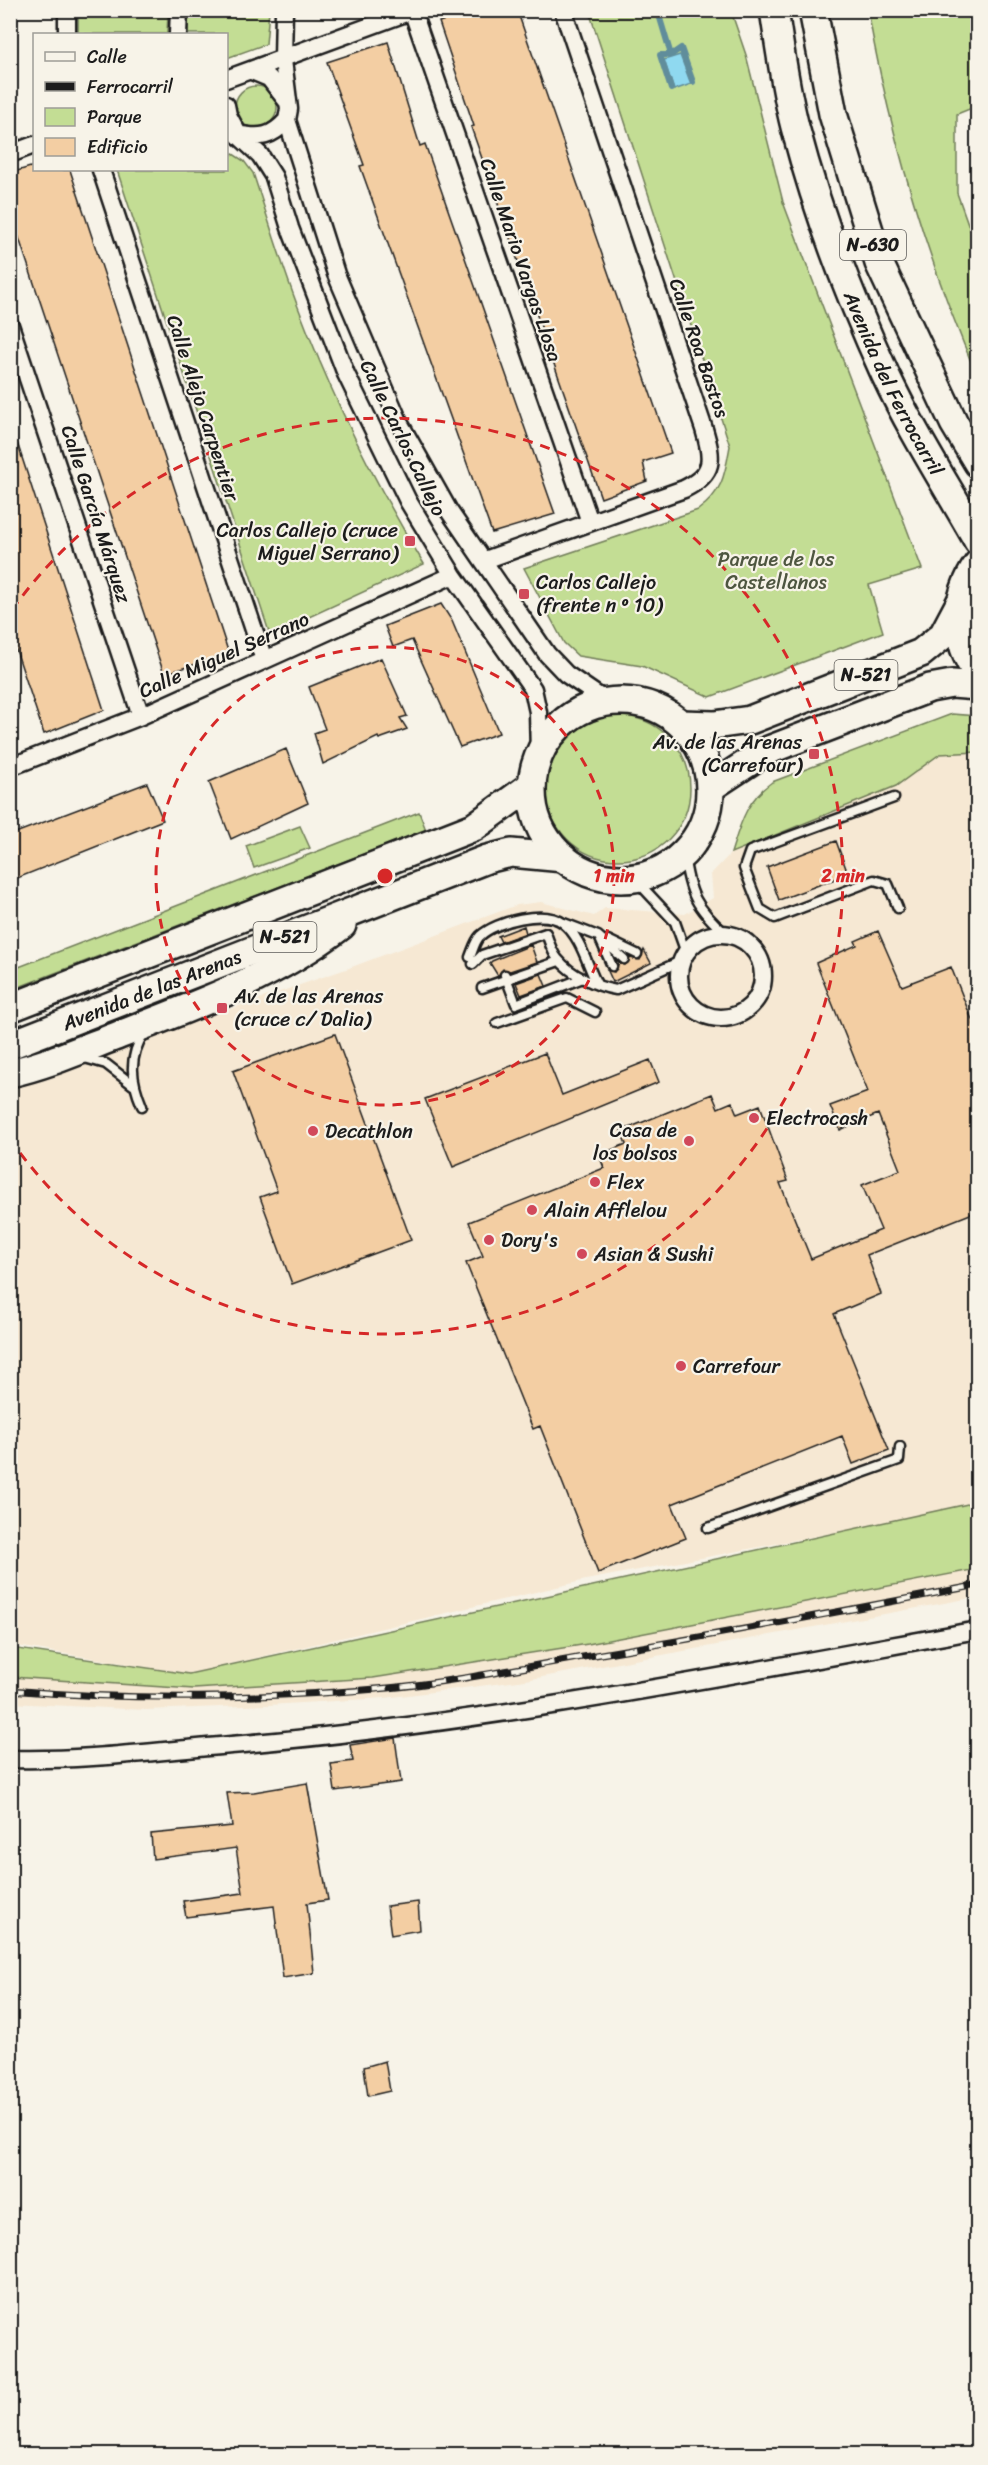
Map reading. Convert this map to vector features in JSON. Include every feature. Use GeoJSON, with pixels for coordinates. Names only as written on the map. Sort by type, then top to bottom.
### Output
{"type":"FeatureCollection","features":[{"type":"Feature","properties":{"kind":"highway","name":"Avenida del Ferrocarril"},"geometry":{"type":"LineString","coordinates":[[774,10],[795,126],[825,223],[845,277],[886,376],[930,460],[978,541]]}},
{"type":"Feature","properties":{"kind":"highway","name":"Avenida del Ferrocarril"},"geometry":{"type":"LineString","coordinates":[[813,10],[833,114],[879,263],[954,423],[978,463]]}},
{"type":"Feature","properties":{"kind":"highway"},"geometry":{"type":"LineString","coordinates":[[978,564],[969,577],[960,603],[960,633],[969,662],[978,674]]}},
{"type":"Feature","properties":{"kind":"highway","name":"N-521"},"geometry":{"type":"LineString","coordinates":[[681,724],[714,725],[750,720],[921,653],[943,635],[960,603]]}},
{"type":"Feature","properties":{"kind":"highway","name":"N-521"},"geometry":{"type":"LineString","coordinates":[[711,788],[766,751],[930,688],[952,684],[978,686]]}},
{"type":"Feature","properties":{"kind":"highway","name":"N-521"},"geometry":{"type":"LineString","coordinates":[[539,755],[532,785],[535,813],[542,829],[564,858],[585,872],[609,879],[634,878],[661,870],[684,854],[702,827],[708,812],[711,788],[707,764],[697,742],[681,724],[659,710],[634,702],[608,702]]}},
{"type":"Feature","properties":{"kind":"highway"},"geometry":{"type":"LineString","coordinates":[[539,755],[556,730],[579,712],[608,702]]}},
{"type":"Feature","properties":{"kind":"highway","name":"Avenida de las Arenas"},"geometry":{"type":"LineString","coordinates":[[10,1008],[474,827],[532,785]]}},
{"type":"Feature","properties":{"kind":"highway","name":"Avenida de las Arenas"},"geometry":{"type":"LineString","coordinates":[[10,1045],[495,857],[511,853],[564,858]]}},
{"type":"Feature","properties":{"kind":"highway"},"geometry":{"type":"LineString","coordinates":[[10,1073],[157,1021],[242,984],[316,945],[369,904]]}},
{"type":"Feature","properties":{"kind":"street"},"geometry":{"type":"LineString","coordinates":[[67,10],[67,33]]}},
{"type":"Feature","properties":{"kind":"street"},"geometry":{"type":"LineString","coordinates":[[178,33],[179,10]]}},
{"type":"Feature","properties":{"kind":"street","name":"Calle Carlos Callejo"},"geometry":{"type":"LineString","coordinates":[[284,10],[283,60],[288,102],[287,120],[336,274],[377,374],[423,468],[449,511],[555,664],[608,702]]}},
{"type":"Feature","properties":{"kind":"street","name":"Calle Roa Bastos"},"geometry":{"type":"LineString","coordinates":[[485,560],[692,485],[707,472],[711,455],[563,10]]}},
{"type":"Feature","properties":{"kind":"street"},"geometry":{"type":"LineString","coordinates":[[231,78],[412,11]]}},
{"type":"Feature","properties":{"kind":"street","name":"Calle Mario Vargas Llosa"},"geometry":{"type":"LineString","coordinates":[[412,11],[590,522]]}},
{"type":"Feature","properties":{"kind":"street"},"geometry":{"type":"LineString","coordinates":[[252,70],[269,78],[288,102]]}},
{"type":"Feature","properties":{"kind":"street"},"geometry":{"type":"LineString","coordinates":[[230,129],[261,138],[270,135],[287,120]]}},
{"type":"Feature","properties":{"kind":"street","name":"Calle Carlos Callejo"},"geometry":{"type":"LineString","coordinates":[[230,129],[260,155],[274,177],[290,228],[346,374],[408,501],[453,575],[533,689],[538,712],[539,755]]}},
{"type":"Feature","properties":{"kind":"street"},"geometry":{"type":"LineString","coordinates":[[10,154],[33,146]]}},
{"type":"Feature","properties":{"kind":"street","name":"Calle Alejo Carpentier"},"geometry":{"type":"LineString","coordinates":[[101,171],[264,660]]}},
{"type":"Feature","properties":{"kind":"street","name":"Calle García Márquez"},"geometry":{"type":"LineString","coordinates":[[10,325],[141,716]]}},
{"type":"Feature","properties":{"kind":"street","name":"Calle Miguel Serrano"},"geometry":{"type":"LineString","coordinates":[[11,765],[141,716],[453,575]]}},
{"type":"Feature","properties":{"kind":"street"},"geometry":{"type":"LineString","coordinates":[[726,934],[747,943],[761,962],[763,979],[760,990],[747,1008],[725,1017],[702,1013],[691,1006],[680,987],[684,957],[703,938],[726,934]]}},
{"type":"Feature","properties":{"kind":"street"},"geometry":{"type":"LineString","coordinates":[[10,1759],[61,1760],[344,1736],[524,1710],[978,1630]]}},
{"type":"Feature","properties":{"kind":"lane"},"geometry":{"type":"LineString","coordinates":[[894,798],[750,851],[744,867],[760,909],[775,918],[874,880],[888,884],[898,908]]}},
{"type":"Feature","properties":{"kind":"lane"},"geometry":{"type":"LineString","coordinates":[[684,854],[688,887],[708,919],[726,934]]}},
{"type":"Feature","properties":{"kind":"lane"},"geometry":{"type":"LineString","coordinates":[[634,878],[675,922],[684,957],[616,990],[583,978],[559,961],[546,933],[497,955],[471,960],[476,941],[492,927],[530,917],[562,922],[637,954]]}},
{"type":"Feature","properties":{"kind":"lane"},"geometry":{"type":"LineString","coordinates":[[562,922],[575,936],[597,984]]}},
{"type":"Feature","properties":{"kind":"lane"},"geometry":{"type":"LineString","coordinates":[[598,936],[624,959]]}},
{"type":"Feature","properties":{"kind":"lane"},"geometry":{"type":"LineString","coordinates":[[598,936],[612,966]]}},
{"type":"Feature","properties":{"kind":"lane"},"geometry":{"type":"LineString","coordinates":[[482,987],[508,976],[559,961]]}},
{"type":"Feature","properties":{"kind":"lane"},"geometry":{"type":"LineString","coordinates":[[508,976],[516,1004],[583,978]]}},
{"type":"Feature","properties":{"kind":"lane"},"geometry":{"type":"LineString","coordinates":[[497,1023],[567,998],[595,1012]]}},
{"type":"Feature","properties":{"kind":"lane"},"geometry":{"type":"LineString","coordinates":[[142,1106],[133,1085],[132,1059],[143,1034],[157,1021]]}},
{"type":"Feature","properties":{"kind":"lane"},"geometry":{"type":"LineString","coordinates":[[60,1057],[81,1057],[106,1064],[133,1085]]}},
{"type":"Feature","properties":{"kind":"lane"},"geometry":{"type":"LineString","coordinates":[[708,1528],[899,1460],[900,1447]]}},
{"type":"Feature","properties":{"kind":"shaded area"},"geometry":{"type":"Polygon","coordinates":[[[977,752],[977,1502],[917,1517],[586,1580],[189,1674],[11,1645],[10,1085],[349,968],[517,905],[541,902],[594,916],[605,908],[685,914],[713,898],[711,874],[731,853],[896,786],[940,754],[977,752]]]}},
{"type":"Feature","properties":{"kind":"shaded area"},"geometry":{"type":"Polygon","coordinates":[[[977,1569],[977,1597],[526,1680],[385,1698],[268,1705],[146,1710],[11,1703],[10,1677],[194,1689],[373,1678],[588,1644],[977,1569]]]}},
{"type":"Feature","properties":{"kind":"green space"},"geometry":{"type":"Polygon","coordinates":[[[78,11],[168,11],[167,33],[78,33],[78,11]]]}},
{"type":"Feature","properties":{"kind":"green space"},"geometry":{"type":"Polygon","coordinates":[[[188,11],[269,11],[266,44],[228,58],[228,33],[188,33],[188,11]]]}},
{"type":"Feature","properties":{"kind":"green space","name":"Parque de los Castellanos"},"geometry":{"type":"Polygon","coordinates":[[[589,11],[731,11],[746,55],[783,202],[922,569],[869,585],[883,632],[710,697],[642,666],[578,656],[564,643],[524,568],[698,510],[718,489],[730,446],[589,11]]]}},
{"type":"Feature","properties":{"kind":"green space"},"geometry":{"type":"Polygon","coordinates":[[[868,11],[977,11],[977,106],[957,114],[957,193],[977,249],[977,376],[942,287],[912,196],[887,104],[868,11]]]}},
{"type":"Feature","properties":{"kind":"green space"},"geometry":{"type":"Polygon","coordinates":[[[256,86],[264,87],[271,92],[276,99],[276,115],[271,122],[264,127],[256,128],[248,127],[241,122],[236,115],[235,107],[236,99],[241,92],[248,87],[256,86]]]}},
{"type":"Feature","properties":{"kind":"green space"},"geometry":{"type":"Polygon","coordinates":[[[228,151],[244,161],[253,173],[280,257],[325,374],[371,470],[424,564],[270,635],[117,171],[228,171],[228,151]]]}},
{"type":"Feature","properties":{"kind":"green space"},"geometry":{"type":"Polygon","coordinates":[[[952,714],[977,716],[977,752],[940,754],[896,786],[731,853],[750,805],[772,782],[952,714]]]}},
{"type":"Feature","properties":{"kind":"green space"},"geometry":{"type":"Polygon","coordinates":[[[618,716],[645,722],[658,728],[669,737],[678,748],[684,761],[690,788],[684,815],[678,828],[669,839],[658,848],[645,854],[618,860],[591,854],[578,848],[567,839],[558,828],[552,815],[546,788],[552,761],[558,748],[567,737],[578,728],[591,722],[618,716]]]}},
{"type":"Feature","properties":{"kind":"green space"},"geometry":{"type":"Polygon","coordinates":[[[419,812],[426,830],[11,990],[11,970],[419,812]]]}},
{"type":"Feature","properties":{"kind":"green space"},"geometry":{"type":"Polygon","coordinates":[[[300,826],[310,848],[254,868],[246,846],[300,826]]]}},
{"type":"Feature","properties":{"kind":"green space"},"geometry":{"type":"Polygon","coordinates":[[[977,1502],[977,1569],[588,1644],[373,1678],[194,1689],[11,1677],[11,1648],[189,1674],[977,1502]]]}},
{"type":"Feature","properties":{"kind":"water"},"geometry":{"type":"Polygon","coordinates":[[[680,55],[691,84],[674,90],[664,60],[680,55]]]}},
{"type":"Feature","properties":{"kind":"building"},"geometry":{"type":"Polygon","coordinates":[[[478,10],[517,10],[671,453],[643,462],[647,481],[601,498],[471,127],[474,126],[439,22],[478,10]]]}},
{"type":"Feature","properties":{"kind":"building"},"geometry":{"type":"Polygon","coordinates":[[[388,42],[420,146],[425,144],[555,514],[492,533],[360,166],[364,165],[327,62],[388,42]]]}},
{"type":"Feature","properties":{"kind":"building"},"geometry":{"type":"Polygon","coordinates":[[[33,166],[33,171],[70,171],[229,654],[164,674],[10,211],[10,173],[33,166]]]}},
{"type":"Feature","properties":{"kind":"building"},"geometry":{"type":"Polygon","coordinates":[[[14,433],[104,710],[44,734],[10,632],[10,434],[14,433]]]}},
{"type":"Feature","properties":{"kind":"building"},"geometry":{"type":"Polygon","coordinates":[[[441,604],[452,621],[499,733],[460,747],[412,640],[393,647],[385,626],[441,604]]]}},
{"type":"Feature","properties":{"kind":"building"},"geometry":{"type":"Polygon","coordinates":[[[381,658],[407,716],[400,718],[407,729],[379,739],[378,737],[323,764],[314,733],[325,729],[309,687],[381,658]]]}},
{"type":"Feature","properties":{"kind":"building"},"geometry":{"type":"Polygon","coordinates":[[[286,749],[308,803],[231,839],[209,782],[286,749]]]}},
{"type":"Feature","properties":{"kind":"building"},"geometry":{"type":"Polygon","coordinates":[[[147,783],[163,820],[10,881],[10,835],[147,783]]]}},
{"type":"Feature","properties":{"kind":"building"},"geometry":{"type":"Polygon","coordinates":[[[836,841],[848,874],[779,900],[767,867],[836,841]]]}},
{"type":"Feature","properties":{"kind":"building"},"geometry":{"type":"Polygon","coordinates":[[[524,926],[526,933],[501,942],[498,936],[524,926]]]}},
{"type":"Feature","properties":{"kind":"building","name":"Carrefour"},"geometry":{"type":"Polygon","coordinates":[[[878,931],[902,986],[951,967],[978,1035],[978,1211],[867,1255],[881,1294],[834,1314],[889,1450],[853,1464],[842,1436],[672,1504],[686,1538],[598,1573],[540,1426],[533,1429],[466,1263],[483,1256],[469,1222],[604,1168],[599,1155],[626,1144],[621,1131],[712,1094],[718,1108],[732,1102],[737,1114],[760,1105],[788,1181],[780,1183],[811,1259],[881,1230],[862,1185],[900,1170],[878,1114],[840,1130],[830,1106],[868,1092],[816,963],[857,945],[855,941],[878,931]]]}},
{"type":"Feature","properties":{"kind":"building"},"geometry":{"type":"Polygon","coordinates":[[[531,945],[537,962],[510,971],[503,969],[498,976],[490,963],[492,961],[531,945]]]}},
{"type":"Feature","properties":{"kind":"building"},"geometry":{"type":"Polygon","coordinates":[[[644,950],[651,963],[613,982],[607,969],[614,972],[619,963],[625,965],[630,958],[640,960],[644,950]]]}},
{"type":"Feature","properties":{"kind":"building"},"geometry":{"type":"Polygon","coordinates":[[[541,974],[546,986],[521,995],[516,983],[541,974]]]}},
{"type":"Feature","properties":{"kind":"building","name":"Decathlon"},"geometry":{"type":"Polygon","coordinates":[[[335,1034],[411,1240],[292,1284],[260,1197],[277,1191],[233,1071],[335,1034]]]}},
{"type":"Feature","properties":{"kind":"building"},"geometry":{"type":"Polygon","coordinates":[[[545,1053],[562,1095],[650,1060],[659,1082],[453,1167],[425,1099],[545,1053]]]}},
{"type":"Feature","properties":{"kind":"building"},"geometry":{"type":"Polygon","coordinates":[[[395,1738],[401,1782],[335,1791],[331,1764],[353,1761],[350,1745],[395,1738]]]}},
{"type":"Feature","properties":{"kind":"building"},"geometry":{"type":"Polygon","coordinates":[[[307,1783],[328,1900],[307,1903],[314,1973],[283,1978],[274,1906],[186,1917],[183,1901],[243,1893],[236,1848],[153,1859],[151,1834],[232,1826],[227,1793],[254,1792],[307,1783]]]}},
{"type":"Feature","properties":{"kind":"building"},"geometry":{"type":"Polygon","coordinates":[[[418,1902],[420,1930],[391,1935],[387,1906],[418,1902]]]}},
{"type":"Feature","properties":{"kind":"building"},"geometry":{"type":"Polygon","coordinates":[[[385,2061],[390,2091],[368,2096],[364,2067],[385,2061]]]}},
{"type":"Feature","properties":{"kind":"waterway"},"geometry":{"type":"LineString","coordinates":[[659,15],[671,55],[660,55],[671,89]]}},
{"type":"Feature","properties":{"kind":"waterway"},"geometry":{"type":"LineString","coordinates":[[671,55],[681,48],[693,82]]}},
{"type":"Feature","properties":{"kind":"railway"},"geometry":{"type":"LineString","coordinates":[[10,1690],[103,1696],[199,1697],[342,1692],[412,1685],[483,1675],[727,1632],[978,1585]]}},
{"type":"Feature","properties":{"kind":"place","name":"Carlos Callejo (cruce Miguel Serrano)"},"geometry":{"type":"Point","coordinates":[410,541]}},
{"type":"Feature","properties":{"kind":"place","name":"Carlos Callejo (frente n º 10)"},"geometry":{"type":"Point","coordinates":[524,594]}},
{"type":"Feature","properties":{"kind":"place","name":"Av. de las Arenas (Carrefour)"},"geometry":{"type":"Point","coordinates":[814,754]}},
{"type":"Feature","properties":{"kind":"place","name":"Av. de las Arenas (cruce c/ Dalia)"},"geometry":{"type":"Point","coordinates":[222,1008]}},
{"type":"Feature","properties":{"kind":"place","name":"Electrocash"},"geometry":{"type":"Point","coordinates":[754,1118]}},
{"type":"Feature","properties":{"kind":"place","name":"Decathlon"},"geometry":{"type":"Point","coordinates":[313,1131]}},
{"type":"Feature","properties":{"kind":"place","name":"Casa de los bolsos"},"geometry":{"type":"Point","coordinates":[689,1141]}},
{"type":"Feature","properties":{"kind":"place","name":"Flex"},"geometry":{"type":"Point","coordinates":[595,1182]}},
{"type":"Feature","properties":{"kind":"place","name":"Alain Afflelou"},"geometry":{"type":"Point","coordinates":[532,1210]}},
{"type":"Feature","properties":{"kind":"place","name":"Dory's"},"geometry":{"type":"Point","coordinates":[489,1240]}},
{"type":"Feature","properties":{"kind":"place","name":"Asian & Sushi"},"geometry":{"type":"Point","coordinates":[582,1254]}},
{"type":"Feature","properties":{"kind":"place","name":"Carrefour"},"geometry":{"type":"Point","coordinates":[681,1366]}}]}
